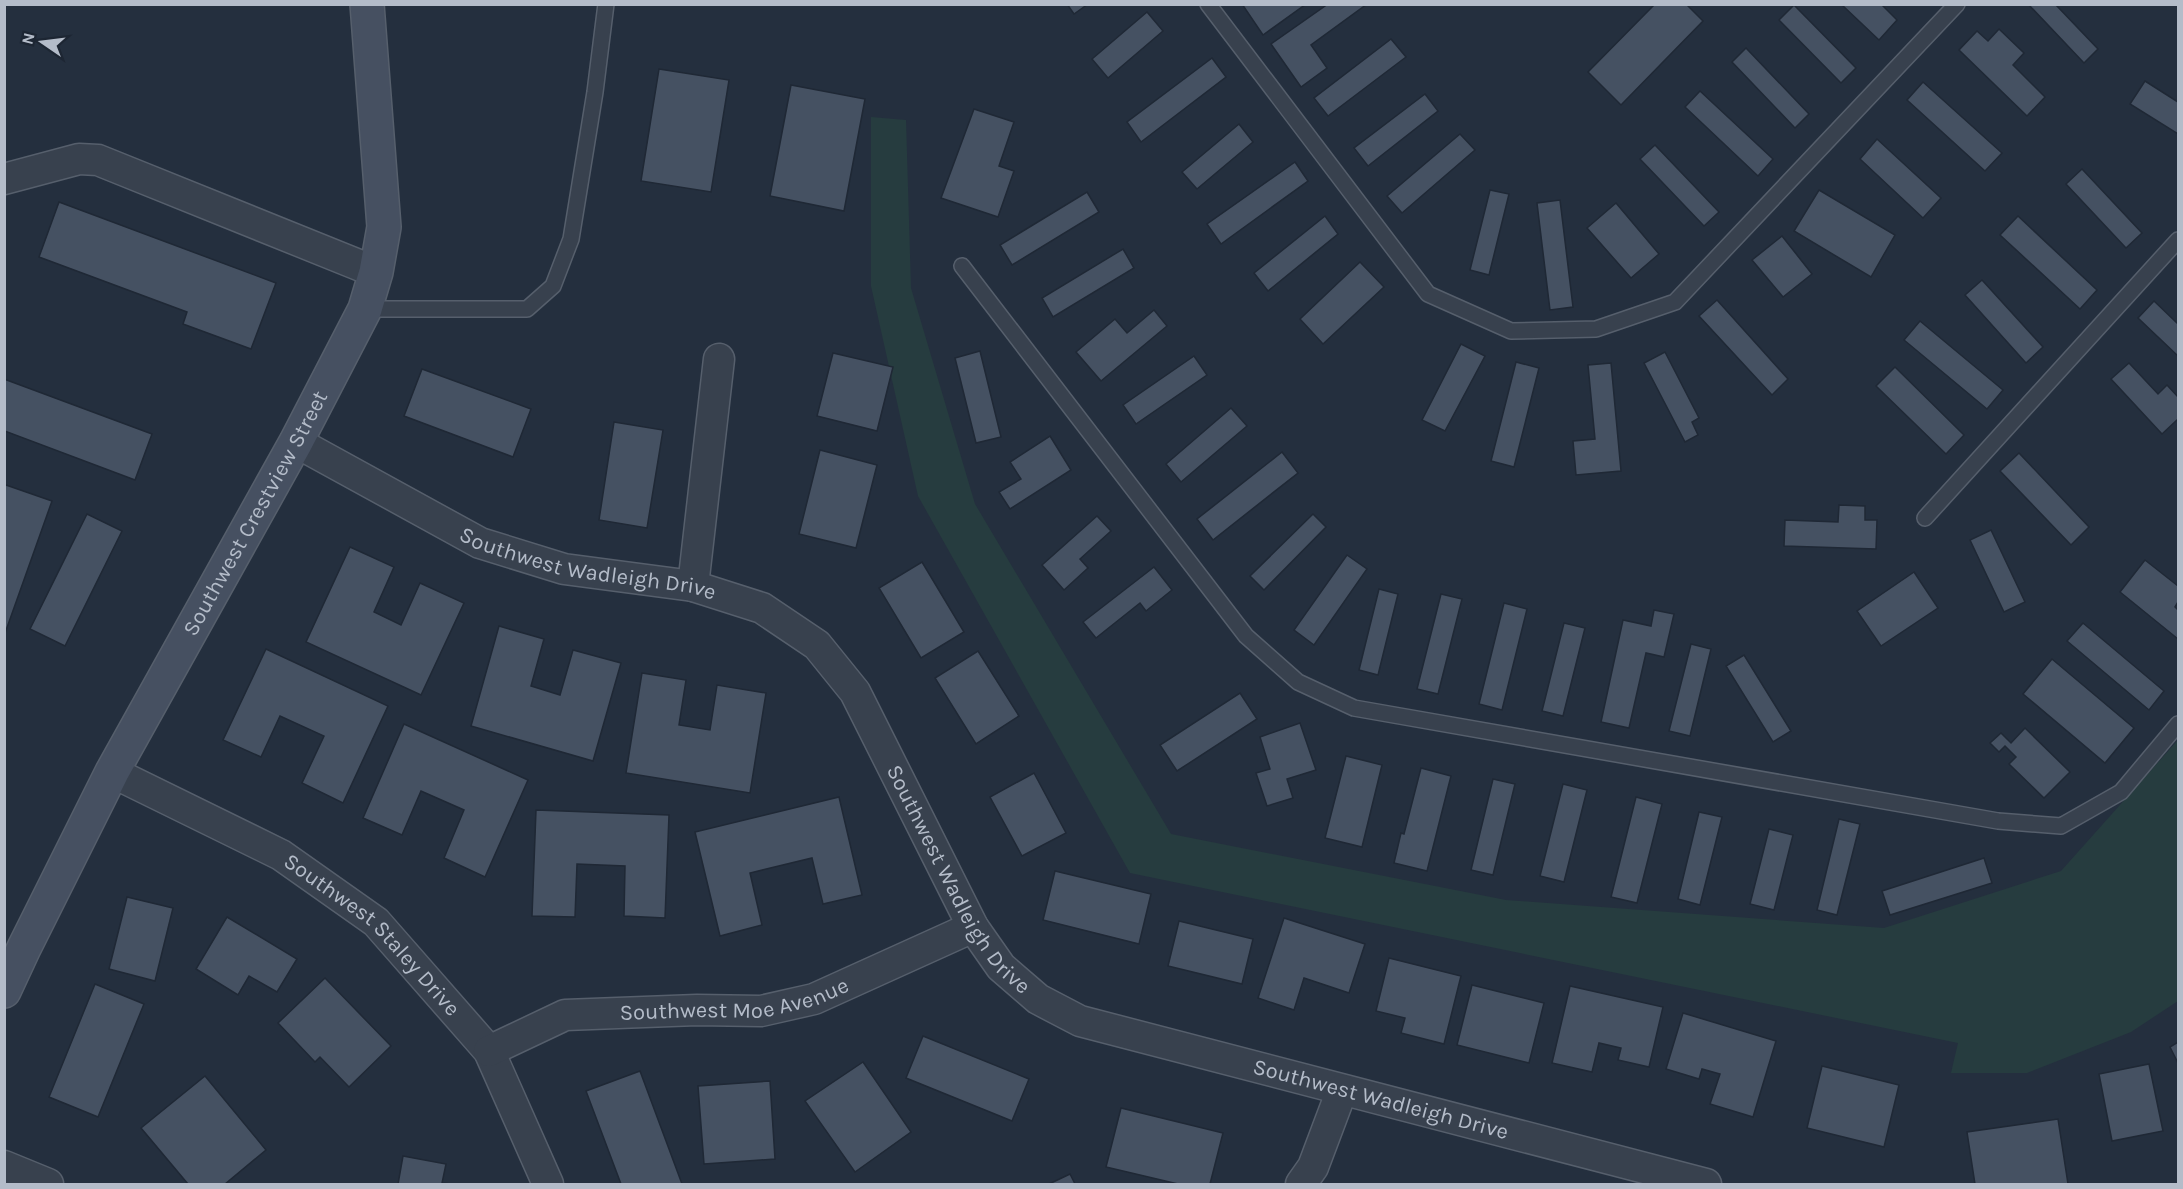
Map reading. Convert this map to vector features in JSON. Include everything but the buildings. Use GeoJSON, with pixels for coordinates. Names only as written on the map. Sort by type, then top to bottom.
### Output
{"type":"FeatureCollection","features":[{"type":"Feature","properties":{"kind":"street","name":"Southwest Crestview Street"},"geometry":{"type":"LineString","coordinates":[[4,991],[112,772],[296,442],[365,309],[376,272],[384,226],[367,4]]}},
{"type":"Feature","properties":{"kind":"street"},"geometry":{"type":"LineString","coordinates":[[4,179],[79,159],[98,160],[376,272]]}},
{"type":"Feature","properties":{"kind":"street"},"geometry":{"type":"LineString","coordinates":[[693,586],[719,359]]}},
{"type":"Feature","properties":{"kind":"street","name":"Southwest Wadleigh Drive"},"geometry":{"type":"LineString","coordinates":[[296,442],[480,543],[564,569],[693,586],[762,608],[817,645],[855,692],[973,927],[1001,967],[1038,999],[1080,1021],[1706,1185]]}},
{"type":"Feature","properties":{"kind":"street","name":"Southwest Staley Drive"},"geometry":{"type":"LineString","coordinates":[[112,772],[280,855],[376,922],[489,1051],[548,1185]]}},
{"type":"Feature","properties":{"kind":"street","name":"Southwest Moe Avenue"},"geometry":{"type":"LineString","coordinates":[[489,1051],[565,1015],[697,1010],[761,1011],[814,999],[973,927]]}},
{"type":"Feature","properties":{"kind":"street"},"geometry":{"type":"LineString","coordinates":[[1300,1185],[1313,1167],[1342,1090]]}},
{"type":"Feature","properties":{"kind":"street"},"geometry":{"type":"LineString","coordinates":[[4,1166],[48,1185]]}},
{"type":"Feature","properties":{"kind":"lane"},"geometry":{"type":"LineString","coordinates":[[365,309],[527,309],[552,286],[571,239],[595,92],[606,4]]}},
{"type":"Feature","properties":{"kind":"lane"},"geometry":{"type":"LineString","coordinates":[[1208,4],[1428,294],[1511,331],[1596,329],[1675,302],[1958,4]]}},
{"type":"Feature","properties":{"kind":"lane"},"geometry":{"type":"LineString","coordinates":[[1925,518],[2178,240]]}},
{"type":"Feature","properties":{"kind":"lane"},"geometry":{"type":"LineString","coordinates":[[962,266],[1246,636],[1298,682],[1354,708],[1998,821],[2061,826],[2121,792],[2178,724]]}},
{"type":"Feature","properties":{"kind":"green space"},"geometry":{"type":"Polygon","coordinates":[[[871,117],[906,120],[911,288],[975,504],[1171,834],[1506,900],[1884,928],[2061,871],[2178,740],[2178,1001],[2131,1032],[2027,1073],[1951,1073],[1958,1043],[1130,873],[918,496],[871,286],[871,117]]]}}]}
